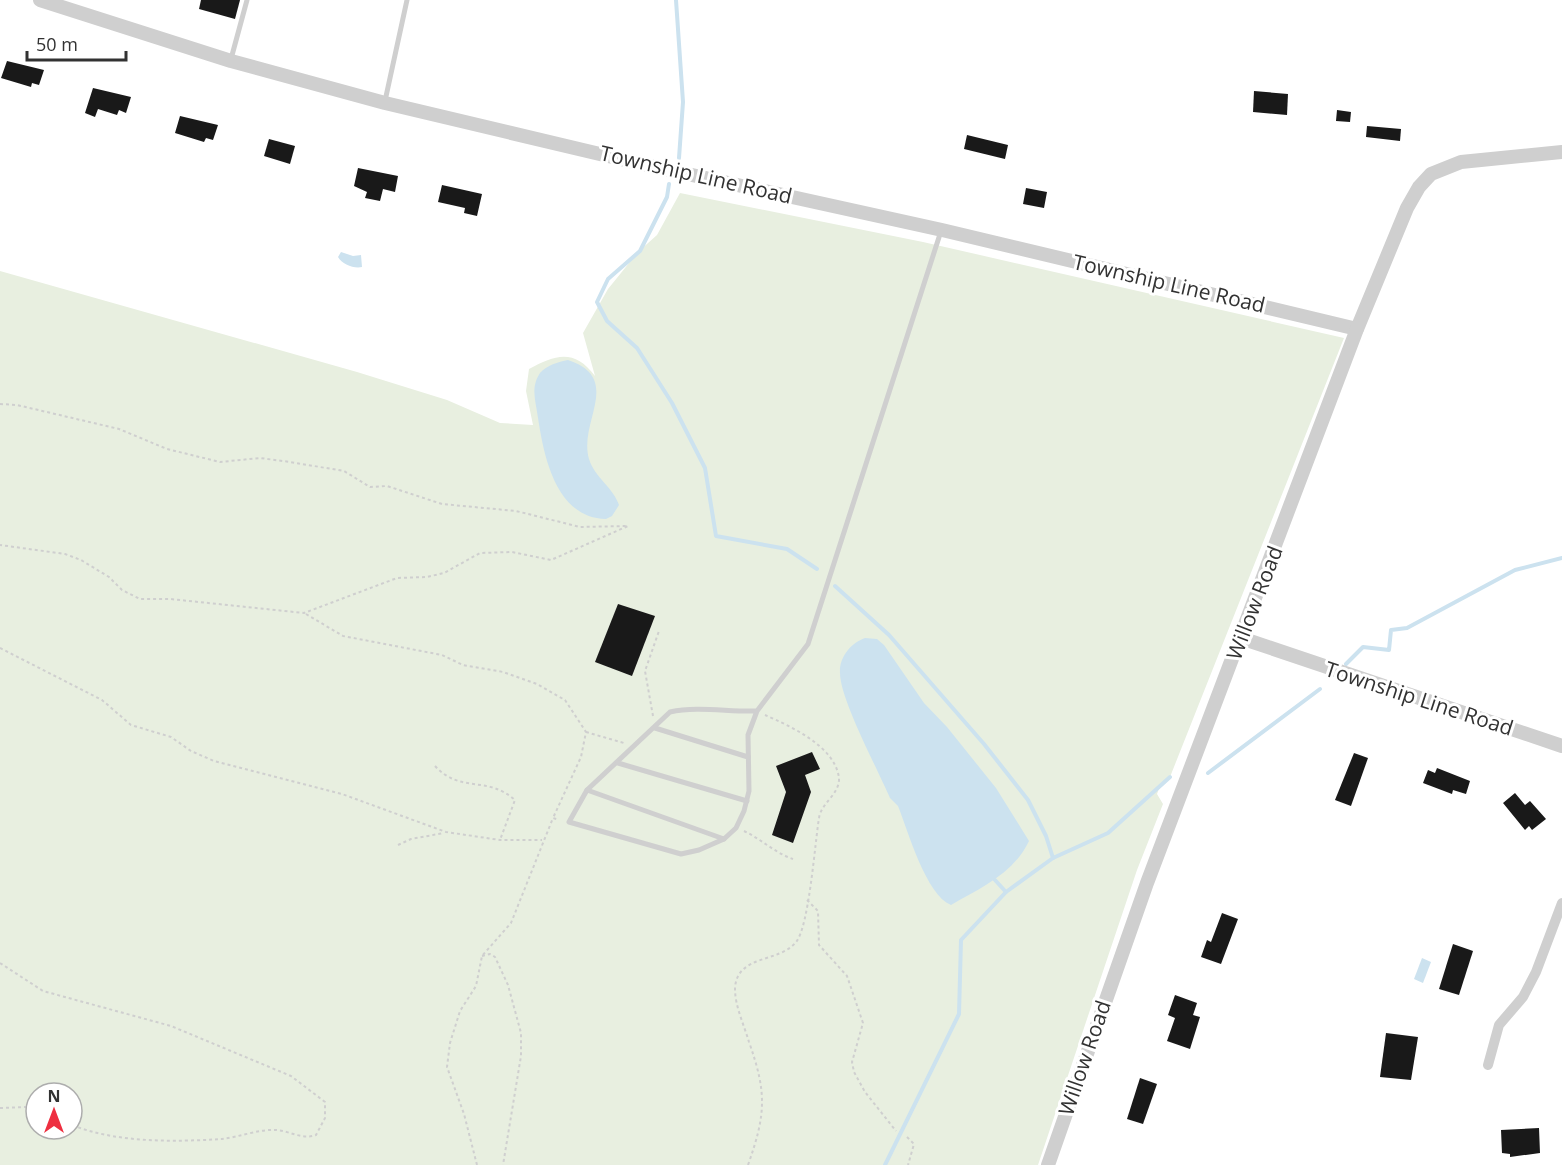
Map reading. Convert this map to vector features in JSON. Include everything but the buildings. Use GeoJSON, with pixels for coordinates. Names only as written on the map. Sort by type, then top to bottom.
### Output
{"type":"FeatureCollection","features":[{"type":"Feature","properties":{"kind":"street","name":"Township Line Road"},"geometry":{"type":"LineString","coordinates":[[40,0],[231,61],[385,103],[642,164],[942,230],[1357,329]]}},
{"type":"Feature","properties":{"kind":"street","name":"Willow Road"},"geometry":{"type":"LineString","coordinates":[[1048,1165],[1147,883],[1357,329],[1407,208],[1419,187],[1431,174],[1461,162],[1562,152]]}},
{"type":"Feature","properties":{"kind":"street","name":"Township Line Road"},"geometry":{"type":"LineString","coordinates":[[1241,638],[1562,746]]}},
{"type":"Feature","properties":{"kind":"street"},"geometry":{"type":"LineString","coordinates":[[1488,1065],[1499,1025],[1523,997],[1536,972],[1562,903]]}},
{"type":"Feature","properties":{"kind":"lane"},"geometry":{"type":"LineString","coordinates":[[231,61],[247,0]]}},
{"type":"Feature","properties":{"kind":"lane"},"geometry":{"type":"LineString","coordinates":[[385,103],[407,0]]}},
{"type":"Feature","properties":{"kind":"lane"},"geometry":{"type":"LineString","coordinates":[[757,711],[726,712],[687,708],[670,712],[618,763],[586,790],[569,822],[681,854],[699,850],[724,839],[736,828],[747,801],[750,772],[748,735],[757,711],[808,644],[942,230]]}},
{"type":"Feature","properties":{"kind":"lane"},"geometry":{"type":"LineString","coordinates":[[655,728],[748,757]]}},
{"type":"Feature","properties":{"kind":"lane"},"geometry":{"type":"LineString","coordinates":[[618,763],[747,801]]}},
{"type":"Feature","properties":{"kind":"lane"},"geometry":{"type":"LineString","coordinates":[[586,790],[724,839]]}},
{"type":"Feature","properties":{"kind":"path"},"geometry":{"type":"LineString","coordinates":[[0,404],[17,405],[119,429],[167,449],[220,462],[260,458],[290,462],[344,471],[370,487],[387,486],[442,504],[516,511],[580,527],[628,526],[551,560],[512,552],[480,553],[444,573],[427,577],[397,578],[304,613]]}},
{"type":"Feature","properties":{"kind":"path"},"geometry":{"type":"LineString","coordinates":[[0,545],[65,554],[109,577],[122,590],[140,599],[170,599],[304,613],[344,636],[442,655],[463,665],[503,672],[537,684],[565,700],[586,732],[634,746]]}},
{"type":"Feature","properties":{"kind":"path"},"geometry":{"type":"LineString","coordinates":[[655,728],[645,671],[659,631]]}},
{"type":"Feature","properties":{"kind":"path"},"geometry":{"type":"LineString","coordinates":[[0,648],[102,700],[131,725],[171,737],[191,751],[214,761],[342,794],[446,832],[500,840],[542,840]]}},
{"type":"Feature","properties":{"kind":"path"},"geometry":{"type":"LineString","coordinates":[[748,1165],[761,1128],[764,1104],[758,1066],[739,1012],[735,988],[740,974],[750,963],[786,951],[803,931],[820,812],[834,792],[839,778],[826,755],[810,738],[757,711]]}},
{"type":"Feature","properties":{"kind":"path"},"geometry":{"type":"LineString","coordinates":[[477,1165],[464,1114],[447,1067],[455,1024],[476,986],[482,956],[511,923],[542,840],[581,757],[586,732]]}},
{"type":"Feature","properties":{"kind":"path"},"geometry":{"type":"LineString","coordinates":[[435,765],[454,781],[471,785],[489,784],[503,789],[515,800],[500,840]]}},
{"type":"Feature","properties":{"kind":"path"},"geometry":{"type":"LineString","coordinates":[[553,818],[569,822]]}},
{"type":"Feature","properties":{"kind":"path"},"geometry":{"type":"LineString","coordinates":[[736,828],[765,841],[782,855],[793,859]]}},
{"type":"Feature","properties":{"kind":"path"},"geometry":{"type":"LineString","coordinates":[[398,845],[446,832]]}},
{"type":"Feature","properties":{"kind":"path"},"geometry":{"type":"LineString","coordinates":[[807,900],[818,911],[819,945],[847,976],[863,1023],[852,1062],[854,1072],[880,1113],[896,1131]]}},
{"type":"Feature","properties":{"kind":"path"},"geometry":{"type":"LineString","coordinates":[[482,956],[490,954],[495,957],[508,985],[521,1033],[521,1056],[503,1165]]}},
{"type":"Feature","properties":{"kind":"path"},"geometry":{"type":"LineString","coordinates":[[0,963],[43,991],[171,1026],[291,1076],[326,1102],[325,1118],[316,1135],[308,1138],[275,1130],[223,1139],[110,1136],[84,1128]]}},
{"type":"Feature","properties":{"kind":"path"},"geometry":{"type":"LineString","coordinates":[[0,1108],[24,1107]]}},
{"type":"Feature","properties":{"kind":"path"},"geometry":{"type":"LineString","coordinates":[[907,1137],[914,1144],[908,1165]]}},
{"type":"Feature","properties":{"kind":"green space"},"geometry":{"type":"Polygon","coordinates":[[[680,193],[923,242],[1344,338],[1170,777],[1161,783],[1157,794],[1163,804],[1137,870],[1038,1165],[0,1165],[0,271],[357,372],[447,400],[500,423],[533,425],[526,391],[529,369],[548,360],[565,357],[580,361],[595,376],[583,333],[608,289],[638,252],[657,235],[680,193]]]}},
{"type":"Feature","properties":{"kind":"water"},"geometry":{"type":"Polygon","coordinates":[[[341,252],[353,256],[361,255],[362,267],[352,267],[342,262],[338,257],[341,252]]]}},
{"type":"Feature","properties":{"kind":"water"},"geometry":{"type":"Polygon","coordinates":[[[568,360],[585,368],[593,378],[596,390],[587,445],[589,459],[595,472],[613,493],[619,505],[612,516],[606,519],[589,516],[575,508],[564,497],[549,467],[544,450],[535,401],[535,384],[540,373],[546,368],[568,360]]]}},
{"type":"Feature","properties":{"kind":"water"},"geometry":{"type":"Polygon","coordinates":[[[865,638],[877,639],[884,645],[924,703],[947,727],[996,788],[1029,841],[1023,852],[1006,871],[951,905],[942,899],[926,876],[898,806],[890,798],[846,700],[840,667],[851,647],[865,638]]]}},
{"type":"Feature","properties":{"kind":"water"},"geometry":{"type":"Polygon","coordinates":[[[1422,958],[1431,962],[1423,983],[1414,979],[1422,958]]]}},
{"type":"Feature","properties":{"kind":"waterway"},"geometry":{"type":"LineString","coordinates":[[676,0],[683,102],[679,158]]}},
{"type":"Feature","properties":{"kind":"waterway"},"geometry":{"type":"LineString","coordinates":[[669,184],[667,197],[640,251],[608,279],[597,302],[607,321],[637,348],[672,403],[705,468],[716,536],[787,549],[817,569]]}},
{"type":"Feature","properties":{"kind":"waterway"},"geometry":{"type":"LineString","coordinates":[[1346,664],[1363,647],[1389,650],[1391,630],[1407,628],[1515,570],[1562,558]]}},
{"type":"Feature","properties":{"kind":"waterway"},"geometry":{"type":"LineString","coordinates":[[835,586],[889,635],[984,744],[1028,800],[1046,836],[1053,858]]}},
{"type":"Feature","properties":{"kind":"waterway"},"geometry":{"type":"LineString","coordinates":[[1208,773],[1320,689]]}},
{"type":"Feature","properties":{"kind":"waterway"},"geometry":{"type":"LineString","coordinates":[[995,880],[1006,892],[1053,858],[1108,833],[1170,777]]}},
{"type":"Feature","properties":{"kind":"waterway"},"geometry":{"type":"LineString","coordinates":[[885,1165],[959,1014],[961,940],[1006,892]]}}]}
